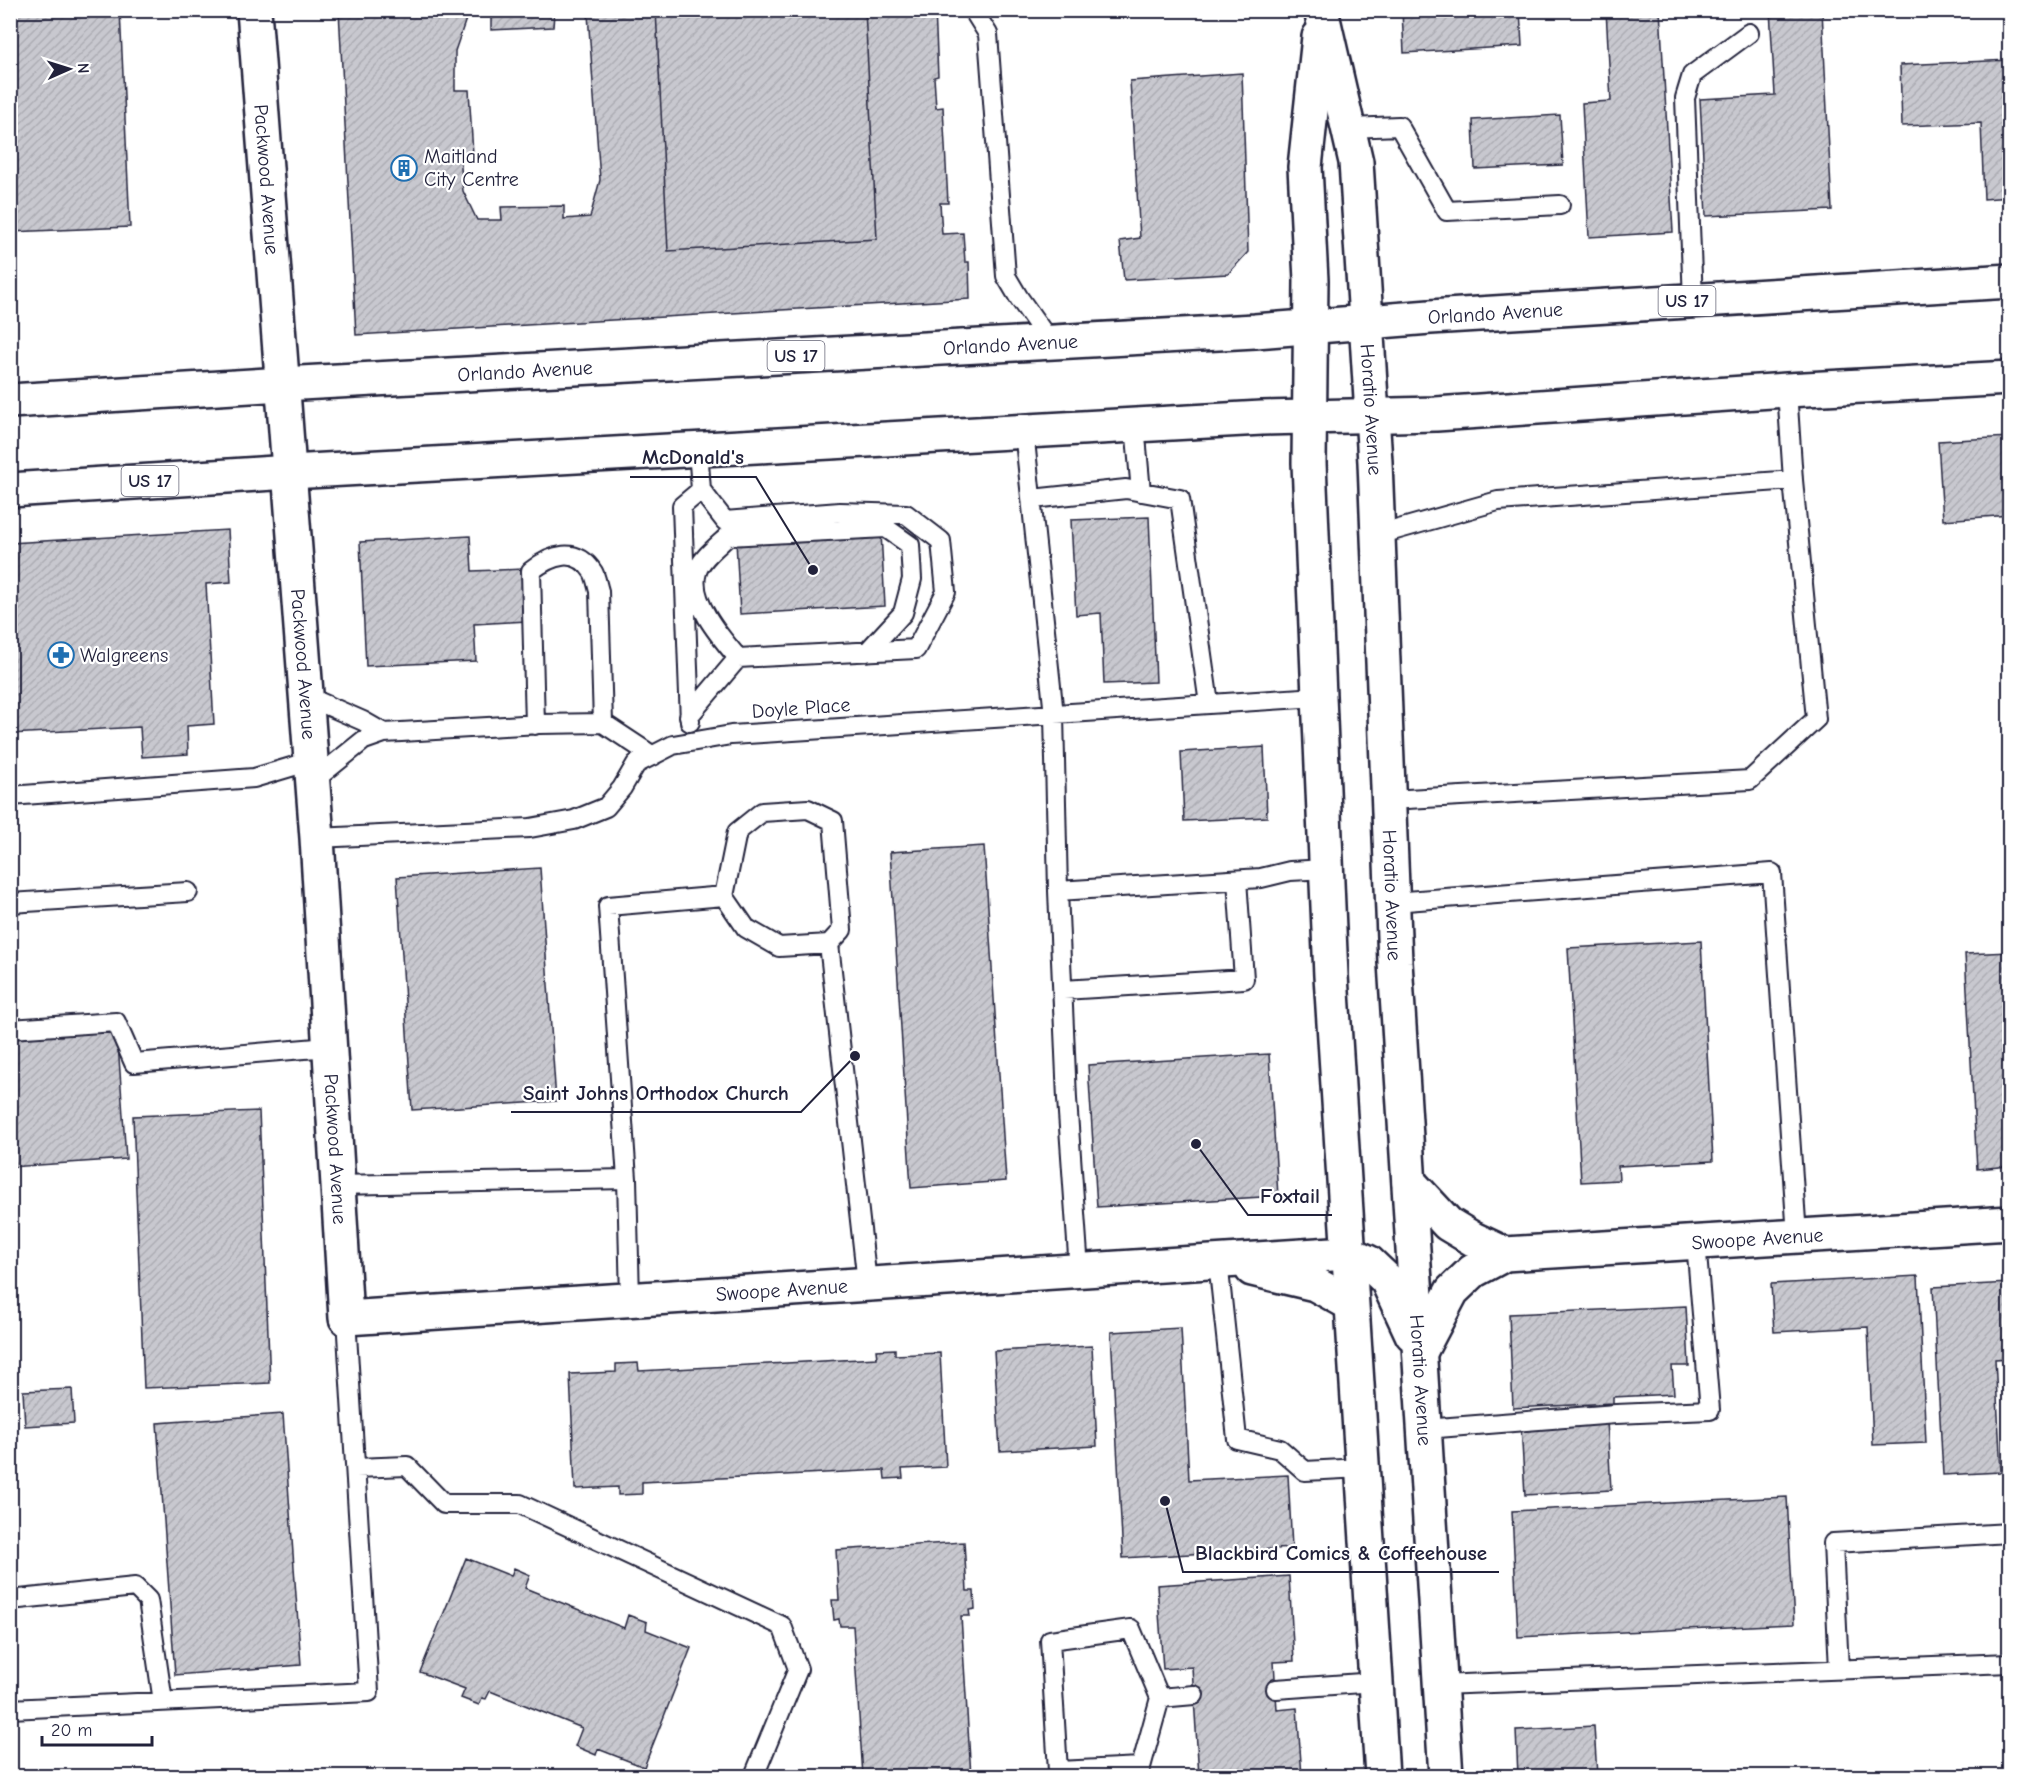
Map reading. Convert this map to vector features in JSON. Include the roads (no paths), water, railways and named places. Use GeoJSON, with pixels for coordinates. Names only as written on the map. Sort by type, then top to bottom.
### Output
{"type":"FeatureCollection","features":[{"type":"Feature","properties":{"kind":"main road","name":"Packwood Avenue"},"geometry":{"type":"LineString","coordinates":[[254,10],[317,838],[346,1318]]}},
{"type":"Feature","properties":{"kind":"main road","name":"Horatio Avenue"},"geometry":{"type":"LineString","coordinates":[[1321,14],[1350,128],[1356,162],[1378,535],[1395,962],[1446,1776]]}},
{"type":"Feature","properties":{"kind":"main road","name":"Horatio Avenue"},"geometry":{"type":"LineString","coordinates":[[1321,14],[1305,167],[1311,280],[1309,463],[1326,869],[1351,1304],[1382,1776]]}},
{"type":"Feature","properties":{"kind":"main road","name":"Orlando Avenue"},"geometry":{"type":"LineString","coordinates":[[10,401],[1050,342],[2010,281]]}},
{"type":"Feature","properties":{"kind":"main road","name":"US 17"},"geometry":{"type":"LineString","coordinates":[[10,490],[290,472],[1135,425],[1436,414],[1787,390],[2010,378]]}},
{"type":"Feature","properties":{"kind":"main road","name":"Swoope Avenue"},"geometry":{"type":"LineString","coordinates":[[1409,1182],[1448,1224],[1505,1254]]}},
{"type":"Feature","properties":{"kind":"main road","name":"Swoope Avenue"},"geometry":{"type":"LineString","coordinates":[[1420,1352],[1452,1290],[1473,1271],[1505,1254],[2010,1223]]}},
{"type":"Feature","properties":{"kind":"main road","name":"Swoope Avenue"},"geometry":{"type":"LineString","coordinates":[[346,1318],[1348,1253]]}},
{"type":"Feature","properties":{"kind":"main road"},"geometry":{"type":"LineString","coordinates":[[1348,1253],[1368,1262],[1388,1280],[1420,1352]]}},
{"type":"Feature","properties":{"kind":"main road","name":"Swoope Avenue"},"geometry":{"type":"LineString","coordinates":[[1218,1261],[1315,1284],[1351,1304]]}},
{"type":"Feature","properties":{"kind":"lane"},"geometry":{"type":"LineString","coordinates":[[973,10],[988,34],[1006,276],[1050,342]]}},
{"type":"Feature","properties":{"kind":"lane"},"geometry":{"type":"LineString","coordinates":[[1693,301],[1684,98],[1692,75],[1749,33]]}},
{"type":"Feature","properties":{"kind":"lane"},"geometry":{"type":"LineString","coordinates":[[1350,128],[1399,126],[1447,211],[1560,205]]}},
{"type":"Feature","properties":{"kind":"lane"},"geometry":{"type":"LineString","coordinates":[[1389,800],[1750,780],[1816,719],[1793,480],[1787,390]]}},
{"type":"Feature","properties":{"kind":"lane"},"geometry":{"type":"LineString","coordinates":[[1135,425],[1141,492]]}},
{"type":"Feature","properties":{"kind":"lane"},"geometry":{"type":"LineString","coordinates":[[1024,431],[1054,715],[1058,891],[1067,1099],[1079,1270]]}},
{"type":"Feature","properties":{"kind":"lane"},"geometry":{"type":"LineString","coordinates":[[690,716],[738,658],[916,649],[946,592],[942,541],[906,514],[840,512],[724,521],[701,490],[698,449]]}},
{"type":"Feature","properties":{"kind":"lane"},"geometry":{"type":"LineString","coordinates":[[1378,535],[1498,501],[1793,480]]}},
{"type":"Feature","properties":{"kind":"lane"},"geometry":{"type":"LineString","coordinates":[[1032,499],[1126,489],[1180,499],[1209,704]]}},
{"type":"Feature","properties":{"kind":"lane"},"geometry":{"type":"LineString","coordinates":[[691,742],[682,506],[701,490]]}},
{"type":"Feature","properties":{"kind":"lane"},"geometry":{"type":"LineString","coordinates":[[738,658],[712,628],[697,596],[697,572],[706,557],[728,536],[886,528],[910,545],[912,579],[903,613],[867,652]]}},
{"type":"Feature","properties":{"kind":"lane"},"geometry":{"type":"LineString","coordinates":[[535,724],[531,572],[544,560],[559,555],[579,559],[593,573],[598,591],[603,723]]}},
{"type":"Feature","properties":{"kind":"lane"},"geometry":{"type":"LineString","coordinates":[[306,696],[363,721],[384,733]]}},
{"type":"Feature","properties":{"kind":"lane","name":"Doyle Place"},"geometry":{"type":"LineString","coordinates":[[317,838],[530,828],[574,820],[606,807],[622,788],[636,764],[673,745],[731,735],[1318,697]]}},
{"type":"Feature","properties":{"kind":"lane"},"geometry":{"type":"LineString","coordinates":[[10,796],[254,778],[312,771],[364,740],[384,733],[535,724],[603,723],[653,756]]}},
{"type":"Feature","properties":{"kind":"lane"},"geometry":{"type":"LineString","coordinates":[[808,809],[833,821],[842,930],[829,944],[779,947],[746,928],[724,896],[737,832],[762,812],[808,809]]}},
{"type":"Feature","properties":{"kind":"lane"},"geometry":{"type":"LineString","coordinates":[[1058,891],[1238,880],[1261,878],[1290,871],[1326,869]]}},
{"type":"Feature","properties":{"kind":"lane"},"geometry":{"type":"LineString","coordinates":[[1393,902],[1772,873],[1797,1236]]}},
{"type":"Feature","properties":{"kind":"lane"},"geometry":{"type":"LineString","coordinates":[[1064,990],[1244,979],[1238,880]]}},
{"type":"Feature","properties":{"kind":"lane"},"geometry":{"type":"LineString","coordinates":[[10,903],[188,892]]}},
{"type":"Feature","properties":{"kind":"lane"},"geometry":{"type":"LineString","coordinates":[[630,1299],[627,1179],[608,906],[724,896]]}},
{"type":"Feature","properties":{"kind":"lane"},"geometry":{"type":"LineString","coordinates":[[829,944],[867,1283]]}},
{"type":"Feature","properties":{"kind":"lane"},"geometry":{"type":"LineString","coordinates":[[10,1029],[116,1022],[134,1063],[329,1047]]}},
{"type":"Feature","properties":{"kind":"lane"},"geometry":{"type":"LineString","coordinates":[[337,1185],[627,1179]]}},
{"type":"Feature","properties":{"kind":"lane"},"geometry":{"type":"LineString","coordinates":[[1425,1429],[1617,1414],[1710,1410],[1696,1242]]}},
{"type":"Feature","properties":{"kind":"lane"},"geometry":{"type":"LineString","coordinates":[[1218,1261],[1237,1439],[1280,1449],[1305,1471],[1362,1468]]}},
{"type":"Feature","properties":{"kind":"lane"},"geometry":{"type":"LineString","coordinates":[[10,1709],[369,1692],[346,1318]]}},
{"type":"Feature","properties":{"kind":"lane"},"geometry":{"type":"LineString","coordinates":[[356,1468],[407,1466],[444,1504],[520,1504],[782,1626],[798,1669],[754,1776]]}},
{"type":"Feature","properties":{"kind":"lane"},"geometry":{"type":"LineString","coordinates":[[1839,1670],[1833,1543],[2010,1533]]}},
{"type":"Feature","properties":{"kind":"lane"},"geometry":{"type":"LineString","coordinates":[[10,1600],[135,1587],[147,1600],[163,1702]]}},
{"type":"Feature","properties":{"kind":"lane"},"geometry":{"type":"LineString","coordinates":[[1131,1629],[1160,1698],[1142,1767],[1058,1771],[1050,1640],[1131,1629]]}},
{"type":"Feature","properties":{"kind":"lane"},"geometry":{"type":"LineString","coordinates":[[1439,1684],[2010,1663]]}},
{"type":"Feature","properties":{"kind":"lane"},"geometry":{"type":"LineString","coordinates":[[1276,1689],[1376,1683]]}},
{"type":"Feature","properties":{"kind":"lane"},"geometry":{"type":"LineString","coordinates":[[1160,1698],[1194,1695]]}},
{"type":"Feature","properties":{"kind":"place","name":"Maitland City Centre"},"geometry":{"type":"Point","coordinates":[404,168]}},
{"type":"Feature","properties":{"kind":"place","name":"McDonald's"},"geometry":{"type":"Point","coordinates":[813,570]}},
{"type":"Feature","properties":{"kind":"place","name":"Walgreens"},"geometry":{"type":"Point","coordinates":[61,655]}},
{"type":"Feature","properties":{"kind":"place","name":"Saint Johns Orthodox Church"},"geometry":{"type":"Point","coordinates":[855,1056]}},
{"type":"Feature","properties":{"kind":"place","name":"Foxtail"},"geometry":{"type":"Point","coordinates":[1196,1144]}},
{"type":"Feature","properties":{"kind":"place","name":"Blackbird Comics & Coffeehouse"},"geometry":{"type":"Point","coordinates":[1165,1501]}}]}
